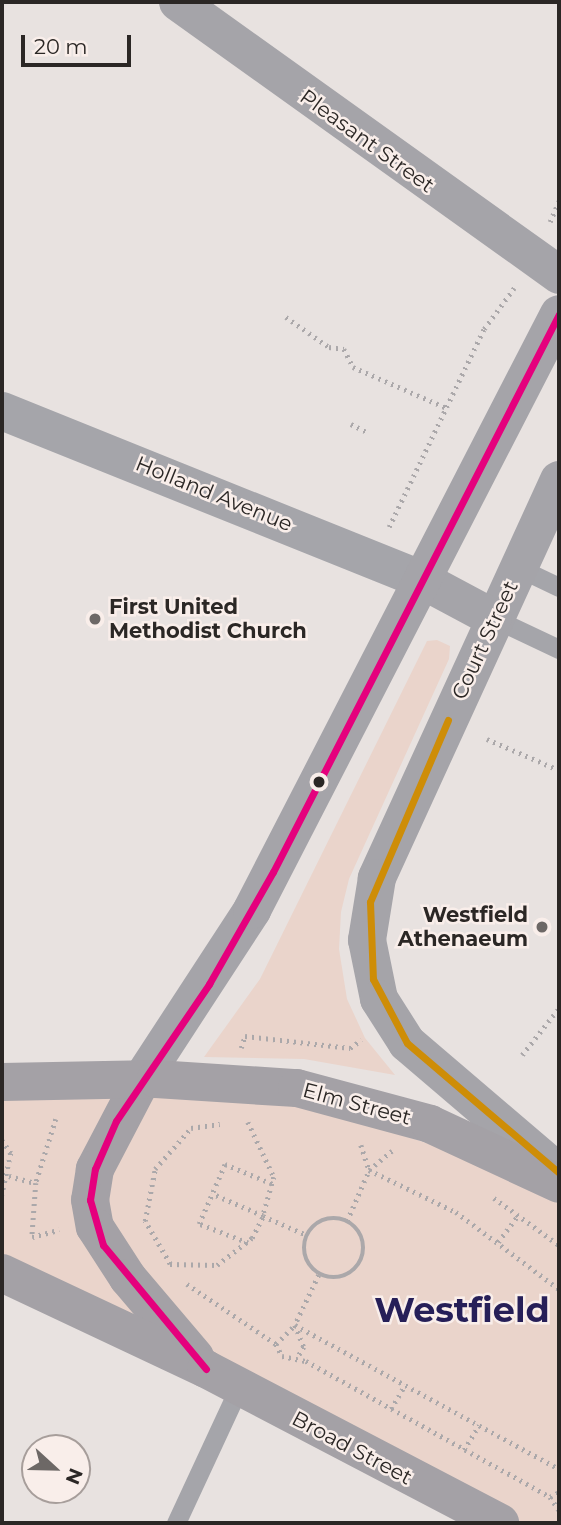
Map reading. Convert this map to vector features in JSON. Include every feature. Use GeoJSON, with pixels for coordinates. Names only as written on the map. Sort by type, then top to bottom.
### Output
{"type":"FeatureCollection","features":[{"type":"Feature","properties":{"kind":"highway"},"geometry":{"type":"LineString","coordinates":[[2,1082],[142,1079]]}},
{"type":"Feature","properties":{"kind":"highway","name":"Elm Street"},"geometry":{"type":"LineString","coordinates":[[142,1079],[236,1081],[354,1100],[472,1141],[559,1184]]}},
{"type":"Feature","properties":{"kind":"highway","name":"Broad Street"},"geometry":{"type":"LineString","coordinates":[[142,1079],[95,1169],[90,1199],[95,1227],[128,1278],[205,1369]]}},
{"type":"Feature","properties":{"kind":"highway","name":"Broad Street"},"geometry":{"type":"LineString","coordinates":[[2,1274],[205,1369],[434,1492],[500,1523]]}},
{"type":"Feature","properties":{"kind":"main road","name":"Pleasant Street"},"geometry":{"type":"LineString","coordinates":[[178,2],[559,275]]}},
{"type":"Feature","properties":{"kind":"main road"},"geometry":{"type":"LineString","coordinates":[[142,1079],[231,947],[424,581],[559,314]]}},
{"type":"Feature","properties":{"kind":"main road","name":"Court Street"},"geometry":{"type":"LineString","coordinates":[[559,480],[493,618],[377,878],[367,921],[369,959],[379,999],[407,1043],[559,1173]]}},
{"type":"Feature","properties":{"kind":"main road"},"geometry":{"type":"LineString","coordinates":[[424,581],[493,618]]}},
{"type":"Feature","properties":{"kind":"street","name":"Holland Avenue"},"geometry":{"type":"LineString","coordinates":[[2,411],[424,581]]}},
{"type":"Feature","properties":{"kind":"lane"},"geometry":{"type":"LineString","coordinates":[[519,568],[559,587]]}},
{"type":"Feature","properties":{"kind":"lane"},"geometry":{"type":"LineString","coordinates":[[493,618],[559,649]]}},
{"type":"Feature","properties":{"kind":"lane"},"geometry":{"type":"LineString","coordinates":[[176,1523],[239,1387]]}},
{"type":"Feature","properties":{"kind":"path"},"geometry":{"type":"LineString","coordinates":[[553,218],[559,201]]}},
{"type":"Feature","properties":{"kind":"path"},"geometry":{"type":"LineString","coordinates":[[385,534],[484,328],[498,318],[522,275]]}},
{"type":"Feature","properties":{"kind":"path"},"geometry":{"type":"LineString","coordinates":[[286,317],[329,346],[344,349],[353,367],[447,408]]}},
{"type":"Feature","properties":{"kind":"path"},"geometry":{"type":"LineString","coordinates":[[351,424],[367,432]]}},
{"type":"Feature","properties":{"kind":"path"},"geometry":{"type":"LineString","coordinates":[[487,739],[559,770]]}},
{"type":"Feature","properties":{"kind":"path"},"geometry":{"type":"LineString","coordinates":[[522,1055],[559,1008]]}},
{"type":"Feature","properties":{"kind":"path"},"geometry":{"type":"LineString","coordinates":[[239,1055],[245,1036],[350,1048],[365,1038]]}},
{"type":"Feature","properties":{"kind":"path"},"geometry":{"type":"LineString","coordinates":[[56,1105],[36,1183],[32,1237],[66,1228]]}},
{"type":"Feature","properties":{"kind":"path"},"geometry":{"type":"LineString","coordinates":[[170,1264],[217,1265],[248,1244],[263,1216],[274,1184],[264,1145],[247,1121]]}},
{"type":"Feature","properties":{"kind":"path"},"geometry":{"type":"LineString","coordinates":[[239,1122],[257,1121]]}},
{"type":"Feature","properties":{"kind":"path"},"geometry":{"type":"LineString","coordinates":[[226,1123],[191,1128],[155,1169],[145,1221],[170,1264],[201,1298],[276,1344],[282,1356],[298,1357],[550,1497],[559,1510]]}},
{"type":"Feature","properties":{"kind":"path"},"geometry":{"type":"LineString","coordinates":[[352,1135],[363,1138],[360,1155],[369,1170],[456,1212],[559,1289]]}},
{"type":"Feature","properties":{"kind":"path"},"geometry":{"type":"LineString","coordinates":[[2,1140],[11,1153],[9,1176],[2,1195]]}},
{"type":"Feature","properties":{"kind":"path"},"geometry":{"type":"LineString","coordinates":[[347,1221],[369,1170],[385,1163],[395,1142]]}},
{"type":"Feature","properties":{"kind":"path"},"geometry":{"type":"LineString","coordinates":[[248,1244],[199,1224],[225,1164],[274,1184]]}},
{"type":"Feature","properties":{"kind":"path"},"geometry":{"type":"LineString","coordinates":[[9,1176],[36,1183]]}},
{"type":"Feature","properties":{"kind":"path"},"geometry":{"type":"LineString","coordinates":[[212,1194],[307,1235]]}},
{"type":"Feature","properties":{"kind":"path"},"geometry":{"type":"LineString","coordinates":[[489,1195],[559,1245]]}},
{"type":"Feature","properties":{"kind":"path"},"geometry":{"type":"LineString","coordinates":[[498,1242],[519,1215]]}},
{"type":"Feature","properties":{"kind":"path"},"geometry":{"type":"LineString","coordinates":[[329,1218],[347,1221],[361,1234],[361,1263],[347,1276],[319,1275],[307,1261],[307,1235],[329,1218]]}},
{"type":"Feature","properties":{"kind":"path"},"geometry":{"type":"LineString","coordinates":[[276,1344],[295,1325],[319,1275]]}},
{"type":"Feature","properties":{"kind":"path"},"geometry":{"type":"LineString","coordinates":[[295,1325],[304,1347],[298,1357]]}},
{"type":"Feature","properties":{"kind":"path"},"geometry":{"type":"LineString","coordinates":[[295,1325],[559,1469]]}},
{"type":"Feature","properties":{"kind":"path"},"geometry":{"type":"LineString","coordinates":[[391,1409],[405,1385]]}},
{"type":"Feature","properties":{"kind":"path"},"geometry":{"type":"LineString","coordinates":[[464,1450],[479,1425]]}},
{"type":"Feature","properties":{"kind":"path"},"geometry":{"type":"LineString","coordinates":[[550,1497],[559,1492]]}},
{"type":"Feature","properties":{"kind":"shaded area"},"geometry":{"type":"Polygon","coordinates":[[[437,640],[450,646],[449,659],[349,879],[341,912],[339,949],[347,999],[365,1038],[395,1075],[304,1059],[204,1057],[260,979],[427,641],[437,640]]]}},
{"type":"Feature","properties":{"kind":"shaded area"},"geometry":{"type":"Polygon","coordinates":[[[2,1078],[227,1081],[559,1184],[559,1523],[499,1523],[2,1275],[2,1078]]]}},
{"type":"Feature","properties":{"kind":"transit line"},"geometry":{"type":"LineString","coordinates":[[206,1369],[103,1245],[90,1200],[95,1169],[116,1121],[209,984],[273,872],[559,314]]}},
{"type":"Feature","properties":{"kind":"transit line"},"geometry":{"type":"LineString","coordinates":[[448,720],[370,902],[373,979],[407,1043],[559,1173]]}},
{"type":"Feature","properties":{"kind":"place","name":"First United Methodist Church"},"geometry":{"type":"Point","coordinates":[95,619]}},
{"type":"Feature","properties":{"kind":"place","name":"Westfield Athenaeum"},"geometry":{"type":"Point","coordinates":[542,927]}},
{"type":"Feature","properties":{"kind":"district","name":"Westfield"},"geometry":{"type":"Point","coordinates":[462,1310]}}]}
